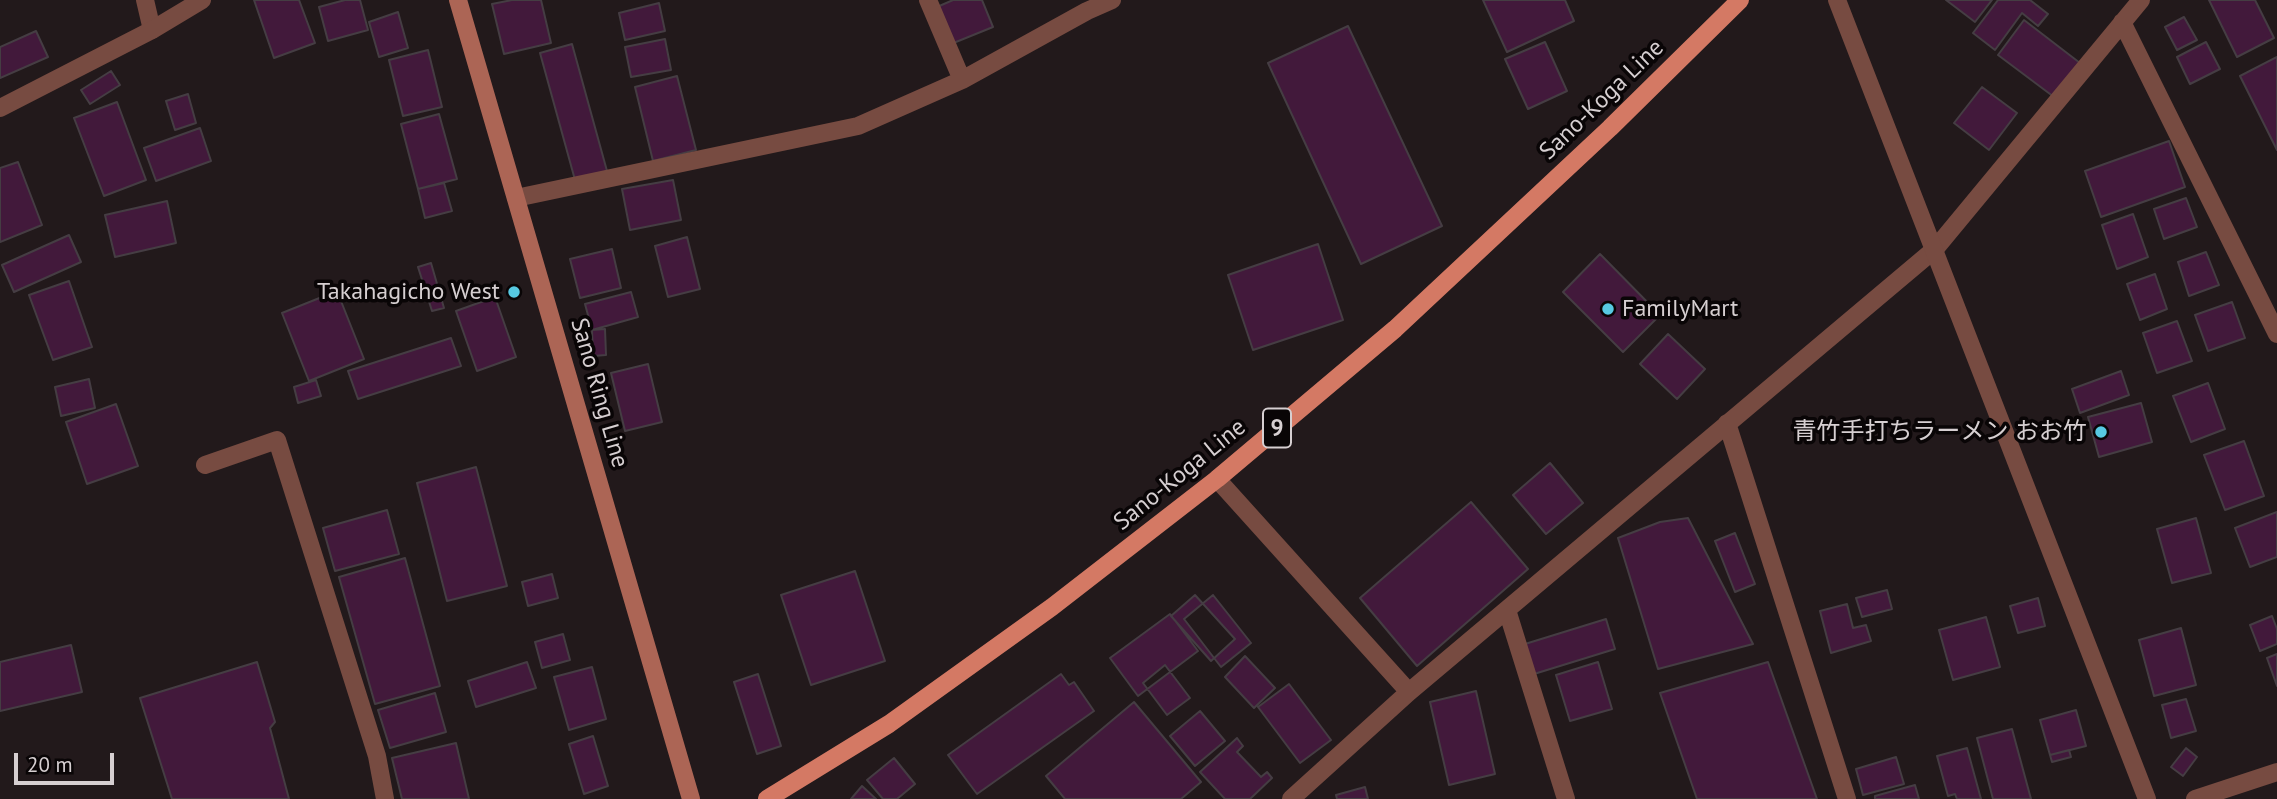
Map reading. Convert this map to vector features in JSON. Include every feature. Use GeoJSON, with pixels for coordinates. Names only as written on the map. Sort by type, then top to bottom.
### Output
{"type":"FeatureCollection","features":[{"type":"Feature","properties":{"kind":"main road","name":"Sano Ring Line"},"geometry":{"type":"LineString","coordinates":[[458,0],[691,799]]}},
{"type":"Feature","properties":{"kind":"main road","name":"Sano-Koga Line"},"geometry":{"type":"LineString","coordinates":[[767,799],[889,724],[1052,607],[1217,479],[1395,329],[1610,128],[1740,0]]}},
{"type":"Feature","properties":{"kind":"street"},"geometry":{"type":"LineString","coordinates":[[145,0],[152,30]]}},
{"type":"Feature","properties":{"kind":"street"},"geometry":{"type":"LineString","coordinates":[[0,108],[152,30],[202,0]]}},
{"type":"Feature","properties":{"kind":"street"},"geometry":{"type":"LineString","coordinates":[[928,0],[962,80]]}},
{"type":"Feature","properties":{"kind":"street"},"geometry":{"type":"LineString","coordinates":[[516,198],[858,126],[962,80],[1084,6],[1112,0]]}},
{"type":"Feature","properties":{"kind":"street"},"geometry":{"type":"LineString","coordinates":[[1837,0],[2147,799]]}},
{"type":"Feature","properties":{"kind":"street"},"geometry":{"type":"LineString","coordinates":[[1291,799],[1409,692],[1935,249],[2141,0]]}},
{"type":"Feature","properties":{"kind":"street"},"geometry":{"type":"LineString","coordinates":[[2122,22],[2277,334]]}},
{"type":"Feature","properties":{"kind":"street"},"geometry":{"type":"LineString","coordinates":[[1727,423],[1847,799]]}},
{"type":"Feature","properties":{"kind":"street"},"geometry":{"type":"LineString","coordinates":[[205,465],[277,440],[376,756],[385,799]]}},
{"type":"Feature","properties":{"kind":"street"},"geometry":{"type":"LineString","coordinates":[[1217,479],[1409,692]]}},
{"type":"Feature","properties":{"kind":"street"},"geometry":{"type":"LineString","coordinates":[[1507,610],[1566,799]]}},
{"type":"Feature","properties":{"kind":"street"},"geometry":{"type":"LineString","coordinates":[[2194,799],[2277,772]]}},
{"type":"Feature","properties":{"kind":"building"},"geometry":{"type":"Polygon","coordinates":[[[254,0],[299,0],[315,43],[274,58],[254,0]]]}},
{"type":"Feature","properties":{"kind":"building"},"geometry":{"type":"Polygon","coordinates":[[[345,0],[360,0],[368,30],[328,41],[319,7],[345,0]]]}},
{"type":"Feature","properties":{"kind":"building"},"geometry":{"type":"Polygon","coordinates":[[[512,0],[541,0],[551,43],[504,54],[492,4],[512,0]]]}},
{"type":"Feature","properties":{"kind":"building"},"geometry":{"type":"Polygon","coordinates":[[[953,0],[982,0],[993,27],[951,44],[937,7],[953,0]]]}},
{"type":"Feature","properties":{"kind":"building"},"geometry":{"type":"Polygon","coordinates":[[[1483,0],[1565,0],[1574,21],[1507,52],[1483,0]]]}},
{"type":"Feature","properties":{"kind":"building"},"geometry":{"type":"Polygon","coordinates":[[[1946,0],[1992,0],[1975,22],[1946,0]]]}},
{"type":"Feature","properties":{"kind":"building"},"geometry":{"type":"Polygon","coordinates":[[[1998,0],[2030,0],[2048,14],[2038,26],[2022,13],[1995,50],[1973,33],[1998,0]]]}},
{"type":"Feature","properties":{"kind":"building"},"geometry":{"type":"Polygon","coordinates":[[[2209,0],[2255,0],[2274,38],[2237,57],[2209,0]]]}},
{"type":"Feature","properties":{"kind":"building"},"geometry":{"type":"Polygon","coordinates":[[[659,3],[665,31],[625,40],[619,13],[659,3]]]}},
{"type":"Feature","properties":{"kind":"building"},"geometry":{"type":"Polygon","coordinates":[[[398,12],[408,48],[379,57],[369,22],[398,12]]]}},
{"type":"Feature","properties":{"kind":"building"},"geometry":{"type":"Polygon","coordinates":[[[2184,17],[2197,40],[2177,50],[2165,27],[2184,17]]]}},
{"type":"Feature","properties":{"kind":"building"},"geometry":{"type":"Polygon","coordinates":[[[2024,20],[2080,63],[2054,97],[1998,55],[2024,20]]]}},
{"type":"Feature","properties":{"kind":"building"},"geometry":{"type":"Polygon","coordinates":[[[1348,26],[1442,226],[1361,264],[1268,63],[1348,26]]]}},
{"type":"Feature","properties":{"kind":"building"},"geometry":{"type":"Polygon","coordinates":[[[36,31],[48,57],[0,78],[0,47],[36,31]]]}},
{"type":"Feature","properties":{"kind":"building"},"geometry":{"type":"Polygon","coordinates":[[[665,39],[671,70],[631,77],[625,47],[665,39]]]}},
{"type":"Feature","properties":{"kind":"building"},"geometry":{"type":"Polygon","coordinates":[[[1545,42],[1567,91],[1528,109],[1505,59],[1545,42]]]}},
{"type":"Feature","properties":{"kind":"building"},"geometry":{"type":"Polygon","coordinates":[[[2206,42],[2220,69],[2190,84],[2177,57],[2206,42]]]}},
{"type":"Feature","properties":{"kind":"building"},"geometry":{"type":"Polygon","coordinates":[[[572,44],[607,171],[575,180],[540,53],[572,44]]]}},
{"type":"Feature","properties":{"kind":"building"},"geometry":{"type":"Polygon","coordinates":[[[428,50],[442,107],[403,116],[389,60],[428,50]]]}},
{"type":"Feature","properties":{"kind":"building"},"geometry":{"type":"Polygon","coordinates":[[[2277,57],[2277,150],[2240,76],[2277,57]]]}},
{"type":"Feature","properties":{"kind":"building"},"geometry":{"type":"Polygon","coordinates":[[[111,71],[120,85],[90,104],[81,90],[111,71]]]}},
{"type":"Feature","properties":{"kind":"building"},"geometry":{"type":"Polygon","coordinates":[[[677,76],[696,150],[653,161],[635,87],[677,76]]]}},
{"type":"Feature","properties":{"kind":"building"},"geometry":{"type":"Polygon","coordinates":[[[1982,87],[2017,113],[1989,150],[1954,123],[1982,87]]]}},
{"type":"Feature","properties":{"kind":"building"},"geometry":{"type":"Polygon","coordinates":[[[188,94],[196,123],[175,130],[166,101],[188,94]]]}},
{"type":"Feature","properties":{"kind":"building"},"geometry":{"type":"Polygon","coordinates":[[[117,102],[146,180],[104,196],[74,118],[117,102]]]}},
{"type":"Feature","properties":{"kind":"building"},"geometry":{"type":"Polygon","coordinates":[[[439,114],[457,179],[418,189],[401,124],[439,114]]]}},
{"type":"Feature","properties":{"kind":"building"},"geometry":{"type":"Polygon","coordinates":[[[200,128],[211,161],[156,181],[144,148],[200,128]]]}},
{"type":"Feature","properties":{"kind":"building"},"geometry":{"type":"Polygon","coordinates":[[[2169,141],[2185,187],[2101,217],[2085,171],[2169,141]]]}},
{"type":"Feature","properties":{"kind":"building"},"geometry":{"type":"Polygon","coordinates":[[[18,162],[42,225],[0,242],[0,168],[18,162]]]}},
{"type":"Feature","properties":{"kind":"building"},"geometry":{"type":"Polygon","coordinates":[[[673,180],[681,220],[630,230],[622,189],[673,180]]]}},
{"type":"Feature","properties":{"kind":"building"},"geometry":{"type":"Polygon","coordinates":[[[444,183],[452,211],[425,218],[418,189],[444,183]]]}},
{"type":"Feature","properties":{"kind":"building"},"geometry":{"type":"Polygon","coordinates":[[[2186,198],[2197,227],[2164,239],[2154,209],[2186,198]]]}},
{"type":"Feature","properties":{"kind":"building"},"geometry":{"type":"Polygon","coordinates":[[[167,201],[176,243],[115,257],[105,215],[167,201]]]}},
{"type":"Feature","properties":{"kind":"building"},"geometry":{"type":"Polygon","coordinates":[[[2133,214],[2148,257],[2117,269],[2102,225],[2133,214]]]}},
{"type":"Feature","properties":{"kind":"building"},"geometry":{"type":"Polygon","coordinates":[[[69,235],[81,262],[14,292],[2,265],[69,235]]]}},
{"type":"Feature","properties":{"kind":"building"},"geometry":{"type":"Polygon","coordinates":[[[687,237],[700,289],[668,297],[655,246],[687,237]]]}},
{"type":"Feature","properties":{"kind":"building"},"geometry":{"type":"Polygon","coordinates":[[[1318,244],[1343,320],[1253,350],[1228,275],[1318,244]]]}},
{"type":"Feature","properties":{"kind":"building"},"geometry":{"type":"Polygon","coordinates":[[[612,249],[621,288],[580,298],[570,259],[612,249]]]}},
{"type":"Feature","properties":{"kind":"building"},"geometry":{"type":"Polygon","coordinates":[[[2206,252],[2219,285],[2189,296],[2178,262],[2206,252]]]}},
{"type":"Feature","properties":{"kind":"building"},"geometry":{"type":"Polygon","coordinates":[[[1600,254],[1660,315],[1623,352],[1563,292],[1600,254]]]}},
{"type":"Feature","properties":{"kind":"building"},"geometry":{"type":"Polygon","coordinates":[[[431,263],[444,308],[432,311],[418,267],[431,263]]]}},
{"type":"Feature","properties":{"kind":"building"},"geometry":{"type":"Polygon","coordinates":[[[2155,274],[2167,309],[2140,320],[2127,284],[2155,274]]]}},
{"type":"Feature","properties":{"kind":"building"},"geometry":{"type":"Polygon","coordinates":[[[69,281],[92,347],[53,360],[29,295],[69,281]]]}},
{"type":"Feature","properties":{"kind":"building"},"geometry":{"type":"Polygon","coordinates":[[[337,291],[364,359],[309,381],[282,313],[337,291]]]}},
{"type":"Feature","properties":{"kind":"building"},"geometry":{"type":"Polygon","coordinates":[[[631,292],[638,317],[592,330],[585,304],[631,292]]]}},
{"type":"Feature","properties":{"kind":"building"},"geometry":{"type":"Polygon","coordinates":[[[495,297],[516,357],[477,371],[456,311],[495,297]]]}},
{"type":"Feature","properties":{"kind":"building"},"geometry":{"type":"Polygon","coordinates":[[[2232,302],[2245,338],[2208,351],[2195,315],[2232,302]]]}},
{"type":"Feature","properties":{"kind":"building"},"geometry":{"type":"Polygon","coordinates":[[[2177,321],[2192,361],[2157,373],[2143,333],[2177,321]]]}},
{"type":"Feature","properties":{"kind":"building"},"geometry":{"type":"Polygon","coordinates":[[[605,329],[606,355],[593,356],[592,330],[605,329]]]}},
{"type":"Feature","properties":{"kind":"building"},"geometry":{"type":"Polygon","coordinates":[[[1668,334],[1705,369],[1677,399],[1640,364],[1668,334]]]}},
{"type":"Feature","properties":{"kind":"building"},"geometry":{"type":"Polygon","coordinates":[[[451,338],[461,366],[358,399],[348,371],[451,338]]]}},
{"type":"Feature","properties":{"kind":"building"},"geometry":{"type":"Polygon","coordinates":[[[648,364],[662,422],[625,431],[611,373],[648,364]]]}},
{"type":"Feature","properties":{"kind":"building"},"geometry":{"type":"Polygon","coordinates":[[[2121,371],[2129,395],[2080,413],[2072,389],[2121,371]]]}},
{"type":"Feature","properties":{"kind":"building"},"geometry":{"type":"Polygon","coordinates":[[[89,379],[95,408],[61,416],[55,387],[89,379]]]}},
{"type":"Feature","properties":{"kind":"building"},"geometry":{"type":"Polygon","coordinates":[[[316,380],[321,396],[298,403],[294,387],[316,380]]]}},
{"type":"Feature","properties":{"kind":"building"},"geometry":{"type":"Polygon","coordinates":[[[2208,383],[2225,429],[2191,442],[2173,396],[2208,383]]]}},
{"type":"Feature","properties":{"kind":"building"},"geometry":{"type":"Polygon","coordinates":[[[2141,403],[2152,442],[2099,457],[2088,417],[2141,403]]]}},
{"type":"Feature","properties":{"kind":"building"},"geometry":{"type":"Polygon","coordinates":[[[116,404],[138,466],[87,484],[66,422],[116,404]]]}},
{"type":"Feature","properties":{"kind":"building"},"geometry":{"type":"Polygon","coordinates":[[[2244,441],[2264,496],[2225,510],[2204,455],[2244,441]]]}},
{"type":"Feature","properties":{"kind":"building"},"geometry":{"type":"Polygon","coordinates":[[[1550,463],[1583,503],[1546,534],[1513,495],[1550,463]]]}},
{"type":"Feature","properties":{"kind":"building"},"geometry":{"type":"Polygon","coordinates":[[[476,467],[507,586],[447,601],[417,483],[476,467]]]}},
{"type":"Feature","properties":{"kind":"building"},"geometry":{"type":"Polygon","coordinates":[[[1471,502],[1528,569],[1417,666],[1360,598],[1471,502]]]}},
{"type":"Feature","properties":{"kind":"building"},"geometry":{"type":"Polygon","coordinates":[[[387,510],[399,554],[335,571],[323,528],[387,510]]]}},
{"type":"Feature","properties":{"kind":"building"},"geometry":{"type":"Polygon","coordinates":[[[2277,512],[2277,557],[2250,567],[2235,528],[2277,512]]]}},
{"type":"Feature","properties":{"kind":"building"},"geometry":{"type":"Polygon","coordinates":[[[1688,518],[1753,644],[1658,669],[1618,538],[1660,522],[1688,518]]]}},
{"type":"Feature","properties":{"kind":"building"},"geometry":{"type":"Polygon","coordinates":[[[2196,518],[2211,573],[2172,583],[2157,529],[2196,518]]]}},
{"type":"Feature","properties":{"kind":"building"},"geometry":{"type":"Polygon","coordinates":[[[1735,533],[1755,584],[1735,592],[1715,541],[1735,533]]]}},
{"type":"Feature","properties":{"kind":"building"},"geometry":{"type":"Polygon","coordinates":[[[405,558],[440,686],[375,704],[339,577],[405,558]]]}},
{"type":"Feature","properties":{"kind":"building"},"geometry":{"type":"Polygon","coordinates":[[[855,571],[885,661],[811,685],[781,595],[855,571]]]}},
{"type":"Feature","properties":{"kind":"building"},"geometry":{"type":"Polygon","coordinates":[[[552,574],[558,598],[528,606],[522,582],[552,574]]]}},
{"type":"Feature","properties":{"kind":"building"},"geometry":{"type":"Polygon","coordinates":[[[1887,590],[1892,609],[1862,617],[1856,598],[1887,590]]]}},
{"type":"Feature","properties":{"kind":"building"},"geometry":{"type":"Polygon","coordinates":[[[1195,595],[1235,639],[1211,661],[1171,616],[1195,595]]]}},
{"type":"Feature","properties":{"kind":"building"},"geometry":{"type":"Polygon","coordinates":[[[1213,595],[1251,643],[1221,667],[1184,619],[1213,595]]]}},
{"type":"Feature","properties":{"kind":"building"},"geometry":{"type":"Polygon","coordinates":[[[2038,598],[2045,626],[2018,633],[2010,606],[2038,598]]]}},
{"type":"Feature","properties":{"kind":"building"},"geometry":{"type":"Polygon","coordinates":[[[1847,604],[1853,628],[1866,625],[1871,641],[1831,653],[1820,611],[1847,604]]]}},
{"type":"Feature","properties":{"kind":"building"},"geometry":{"type":"Polygon","coordinates":[[[1170,614],[1198,651],[1138,696],[1110,658],[1170,614]]]}},
{"type":"Feature","properties":{"kind":"building"},"geometry":{"type":"Polygon","coordinates":[[[2272,616],[2277,629],[2277,644],[2260,651],[2250,625],[2272,616]]]}},
{"type":"Feature","properties":{"kind":"building"},"geometry":{"type":"Polygon","coordinates":[[[1986,617],[2000,667],[1953,680],[1939,630],[1986,617]]]}},
{"type":"Feature","properties":{"kind":"building"},"geometry":{"type":"Polygon","coordinates":[[[1606,619],[1615,649],[1534,674],[1525,644],[1606,619]]]}},
{"type":"Feature","properties":{"kind":"building"},"geometry":{"type":"Polygon","coordinates":[[[2181,628],[2196,685],[2154,696],[2139,640],[2181,628]]]}},
{"type":"Feature","properties":{"kind":"building"},"geometry":{"type":"Polygon","coordinates":[[[563,634],[570,660],[542,668],[535,642],[563,634]]]}},
{"type":"Feature","properties":{"kind":"building"},"geometry":{"type":"Polygon","coordinates":[[[71,645],[82,692],[0,711],[0,662],[71,645]]]}},
{"type":"Feature","properties":{"kind":"building"},"geometry":{"type":"Polygon","coordinates":[[[2277,654],[2277,686],[2267,658],[2277,654]]]}},
{"type":"Feature","properties":{"kind":"building"},"geometry":{"type":"Polygon","coordinates":[[[1245,656],[1275,688],[1254,708],[1225,677],[1245,656]]]}},
{"type":"Feature","properties":{"kind":"building"},"geometry":{"type":"Polygon","coordinates":[[[257,662],[275,722],[270,728],[289,799],[172,799],[140,698],[257,662]]]}},
{"type":"Feature","properties":{"kind":"building"},"geometry":{"type":"Polygon","coordinates":[[[527,662],[536,688],[476,707],[468,681],[527,662]]]}},
{"type":"Feature","properties":{"kind":"building"},"geometry":{"type":"Polygon","coordinates":[[[1598,662],[1612,709],[1570,721],[1556,675],[1598,662]]]}},
{"type":"Feature","properties":{"kind":"building"},"geometry":{"type":"Polygon","coordinates":[[[1768,662],[1817,799],[1697,799],[1660,693],[1768,662]]]}},
{"type":"Feature","properties":{"kind":"building"},"geometry":{"type":"Polygon","coordinates":[[[1165,665],[1190,698],[1167,715],[1143,683],[1165,665]]]}},
{"type":"Feature","properties":{"kind":"building"},"geometry":{"type":"Polygon","coordinates":[[[592,667],[606,719],[569,730],[554,677],[592,667]]]}},
{"type":"Feature","properties":{"kind":"building"},"geometry":{"type":"Polygon","coordinates":[[[758,674],[781,746],[757,754],[734,682],[758,674]]]}},
{"type":"Feature","properties":{"kind":"building"},"geometry":{"type":"Polygon","coordinates":[[[1061,674],[1069,685],[1074,682],[1094,711],[977,794],[948,755],[1061,674]]]}},
{"type":"Feature","properties":{"kind":"building"},"geometry":{"type":"Polygon","coordinates":[[[1289,684],[1331,740],[1300,763],[1258,707],[1289,684]]]}},
{"type":"Feature","properties":{"kind":"building"},"geometry":{"type":"Polygon","coordinates":[[[1476,691],[1495,774],[1449,785],[1430,702],[1476,691]]]}},
{"type":"Feature","properties":{"kind":"building"},"geometry":{"type":"Polygon","coordinates":[[[435,693],[446,732],[390,748],[378,710],[435,693]]]}},
{"type":"Feature","properties":{"kind":"building"},"geometry":{"type":"Polygon","coordinates":[[[2186,699],[2196,731],[2171,738],[2162,705],[2186,699]]]}},
{"type":"Feature","properties":{"kind":"building"},"geometry":{"type":"Polygon","coordinates":[[[1134,702],[1201,782],[1181,799],[1065,799],[1046,776],[1134,702]]]}},
{"type":"Feature","properties":{"kind":"building"},"geometry":{"type":"Polygon","coordinates":[[[2076,710],[2086,746],[2050,755],[2040,720],[2076,710]]]}},
{"type":"Feature","properties":{"kind":"building"},"geometry":{"type":"Polygon","coordinates":[[[1200,711],[1225,741],[1195,766],[1170,736],[1200,711]]]}},
{"type":"Feature","properties":{"kind":"building"},"geometry":{"type":"Polygon","coordinates":[[[2012,729],[2031,799],[1993,799],[1977,738],[2012,729]]]}},
{"type":"Feature","properties":{"kind":"building"},"geometry":{"type":"Polygon","coordinates":[[[593,736],[608,786],[584,794],[569,744],[593,736]]]}},
{"type":"Feature","properties":{"kind":"building"},"geometry":{"type":"Polygon","coordinates":[[[1237,738],[1243,746],[1237,752],[1261,777],[1267,772],[1272,778],[1250,799],[1225,799],[1200,772],[1237,738]]]}},
{"type":"Feature","properties":{"kind":"building"},"geometry":{"type":"Polygon","coordinates":[[[456,743],[469,799],[402,799],[392,758],[456,743]]]}},
{"type":"Feature","properties":{"kind":"building"},"geometry":{"type":"Polygon","coordinates":[[[1967,748],[1981,799],[1957,799],[1955,794],[1948,796],[1937,756],[1967,748]]]}},
{"type":"Feature","properties":{"kind":"building"},"geometry":{"type":"Polygon","coordinates":[[[2186,748],[2197,757],[2183,776],[2171,767],[2186,748]]]}},
{"type":"Feature","properties":{"kind":"building"},"geometry":{"type":"Polygon","coordinates":[[[2069,750],[2071,757],[2052,762],[2050,755],[2069,750]]]}},
{"type":"Feature","properties":{"kind":"building"},"geometry":{"type":"Polygon","coordinates":[[[1896,757],[1904,784],[1863,795],[1856,769],[1896,757]]]}},
{"type":"Feature","properties":{"kind":"building"},"geometry":{"type":"Polygon","coordinates":[[[894,758],[915,784],[897,799],[883,799],[867,780],[894,758]]]}},
{"type":"Feature","properties":{"kind":"building"},"geometry":{"type":"Polygon","coordinates":[[[1915,785],[1919,799],[1875,799],[1875,796],[1915,785]]]}},
{"type":"Feature","properties":{"kind":"building"},"geometry":{"type":"Polygon","coordinates":[[[862,786],[876,799],[851,799],[862,786]]]}},
{"type":"Feature","properties":{"kind":"building"},"geometry":{"type":"Polygon","coordinates":[[[1365,787],[1368,799],[1337,799],[1336,795],[1365,787]]]}},
{"type":"Feature","properties":{"kind":"place","name":"Takahagicho West"},"geometry":{"type":"Point","coordinates":[514,292]}},
{"type":"Feature","properties":{"kind":"place","name":"FamilyMart"},"geometry":{"type":"Point","coordinates":[1608,309]}},
{"type":"Feature","properties":{"kind":"place","name":"青竹手打ちラーメン おお竹"},"geometry":{"type":"Point","coordinates":[2101,432]}}]}
